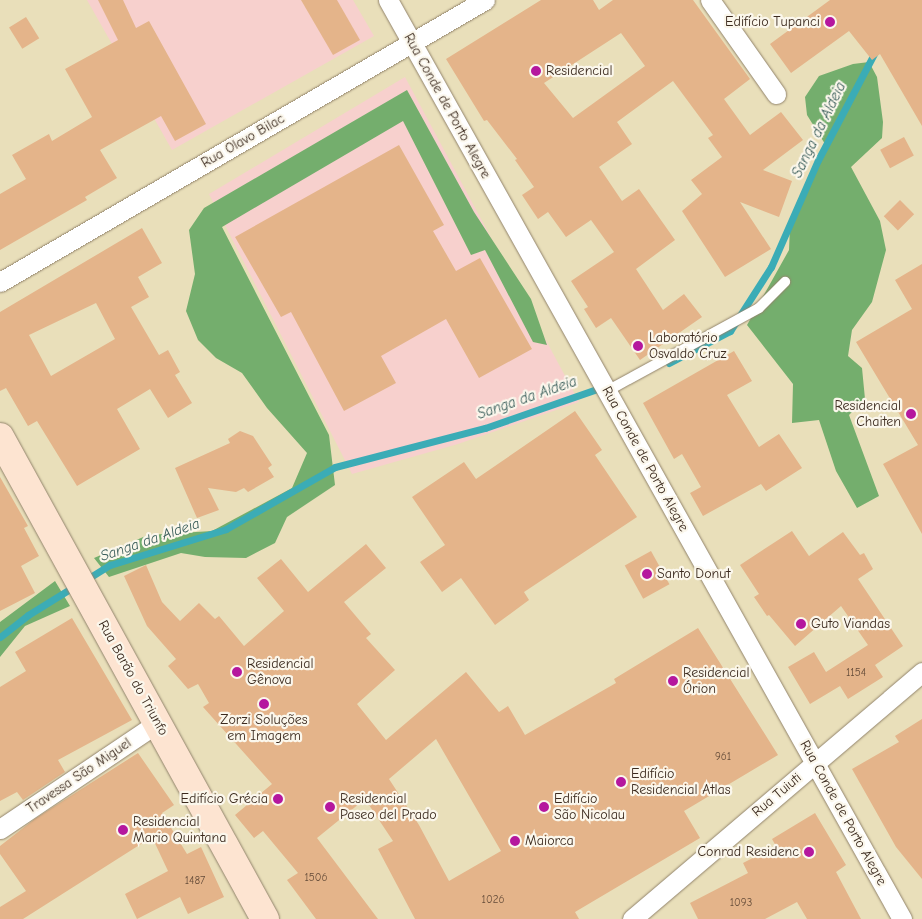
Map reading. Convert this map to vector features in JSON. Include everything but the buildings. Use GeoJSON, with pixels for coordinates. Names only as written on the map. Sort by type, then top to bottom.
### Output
{"type":"FeatureCollection","features":[{"type":"Feature","properties":{"kind":"street","name":"Rua Conde de Porto Alegre"},"geometry":{"type":"LineString","coordinates":[[388,0],[902,919]]}},
{"type":"Feature","properties":{"kind":"street","name":"Rua Olavo Bilac"},"geometry":{"type":"LineString","coordinates":[[0,282],[485,0]]}},
{"type":"Feature","properties":{"kind":"street"},"geometry":{"type":"LineString","coordinates":[[710,0],[776,94]]}},
{"type":"Feature","properties":{"kind":"street","name":"Rua Barão do Triunfo"},"geometry":{"type":"LineString","coordinates":[[0,437],[265,919]]}},
{"type":"Feature","properties":{"kind":"street","name":"Rua Tuiuti"},"geometry":{"type":"LineString","coordinates":[[632,919],[922,672]]}},
{"type":"Feature","properties":{"kind":"street","name":"Travessa São Miguel"},"geometry":{"type":"LineString","coordinates":[[0,829],[157,723]]}},
{"type":"Feature","properties":{"kind":"lane"},"geometry":{"type":"LineString","coordinates":[[607,391],[759,308],[785,282]]}},
{"type":"Feature","properties":{"kind":"shaded area"},"geometry":{"type":"Polygon","coordinates":[[[87,0],[353,0],[374,36],[172,150],[87,0]]]}},
{"type":"Feature","properties":{"kind":"shaded area"},"geometry":{"type":"Polygon","coordinates":[[[405,77],[579,402],[458,444],[352,474],[209,194],[405,77]]]}},
{"type":"Feature","properties":{"kind":"green space"},"geometry":{"type":"Polygon","coordinates":[[[869,62],[877,77],[883,122],[882,138],[851,167],[880,221],[886,250],[872,302],[852,330],[848,356],[862,368],[865,399],[849,415],[879,496],[857,508],[836,471],[819,420],[792,423],[793,384],[747,325],[789,250],[790,226],[825,144],[807,115],[805,97],[819,76],[853,64],[869,62]]]}},
{"type":"Feature","properties":{"kind":"green space"},"geometry":{"type":"Polygon","coordinates":[[[407,90],[474,212],[531,299],[547,345],[533,342],[485,250],[471,255],[403,121],[222,227],[329,435],[335,485],[287,517],[275,543],[246,558],[205,557],[181,553],[109,577],[94,558],[148,535],[212,531],[292,488],[307,453],[267,408],[242,373],[216,358],[198,340],[186,311],[195,274],[189,230],[204,208],[407,90]]]}},
{"type":"Feature","properties":{"kind":"green space"},"geometry":{"type":"Polygon","coordinates":[[[55,581],[70,606],[25,626],[0,657],[0,622],[55,581]]]}},
{"type":"Feature","properties":{"kind":"waterway","name":"Sanga da Aldeia"},"geometry":{"type":"LineString","coordinates":[[669,363],[730,331],[771,267],[818,160],[875,52]]}},
{"type":"Feature","properties":{"kind":"waterway","name":"Sanga da Aldeia"},"geometry":{"type":"LineString","coordinates":[[84,581],[110,565],[226,529],[335,467],[485,428],[603,387]]}},
{"type":"Feature","properties":{"kind":"waterway","name":"Sanga da Aldeia"},"geometry":{"type":"LineString","coordinates":[[0,637],[28,615],[75,586]]}},
{"type":"Feature","properties":{"kind":"place","name":"Edifício Tupanci"},"geometry":{"type":"Point","coordinates":[830,22]}},
{"type":"Feature","properties":{"kind":"place","name":"Residencial"},"geometry":{"type":"Point","coordinates":[536,71]}},
{"type":"Feature","properties":{"kind":"place","name":"Laboratório Osvaldo Cruz"},"geometry":{"type":"Point","coordinates":[638,346]}},
{"type":"Feature","properties":{"kind":"place","name":"Residencial Chaiten"},"geometry":{"type":"Point","coordinates":[911,414]}},
{"type":"Feature","properties":{"kind":"place","name":"Santo Donut"},"geometry":{"type":"Point","coordinates":[647,574]}},
{"type":"Feature","properties":{"kind":"place","name":"Guto Viandas"},"geometry":{"type":"Point","coordinates":[801,624]}},
{"type":"Feature","properties":{"kind":"place","name":"Residencial Gênova"},"geometry":{"type":"Point","coordinates":[237,672]}},
{"type":"Feature","properties":{"kind":"place","name":"Residencial Órion"},"geometry":{"type":"Point","coordinates":[673,681]}},
{"type":"Feature","properties":{"kind":"place","name":"Zorzi Soluções em Imagem"},"geometry":{"type":"Point","coordinates":[264,704]}},
{"type":"Feature","properties":{"kind":"place","name":"Edifício Residencial Atlas"},"geometry":{"type":"Point","coordinates":[621,782]}},
{"type":"Feature","properties":{"kind":"place","name":"Edifício Grécia"},"geometry":{"type":"Point","coordinates":[278,799]}},
{"type":"Feature","properties":{"kind":"place","name":"Residencial Paseo del Prado"},"geometry":{"type":"Point","coordinates":[330,807]}},
{"type":"Feature","properties":{"kind":"place","name":"Edifício São Nicolau"},"geometry":{"type":"Point","coordinates":[544,807]}},
{"type":"Feature","properties":{"kind":"place","name":"Residencial Mario Quintana"},"geometry":{"type":"Point","coordinates":[123,830]}},
{"type":"Feature","properties":{"kind":"place","name":"Maiorca"},"geometry":{"type":"Point","coordinates":[515,841]}},
{"type":"Feature","properties":{"kind":"place","name":"Conrad Residenc"},"geometry":{"type":"Point","coordinates":[809,852]}}]}
